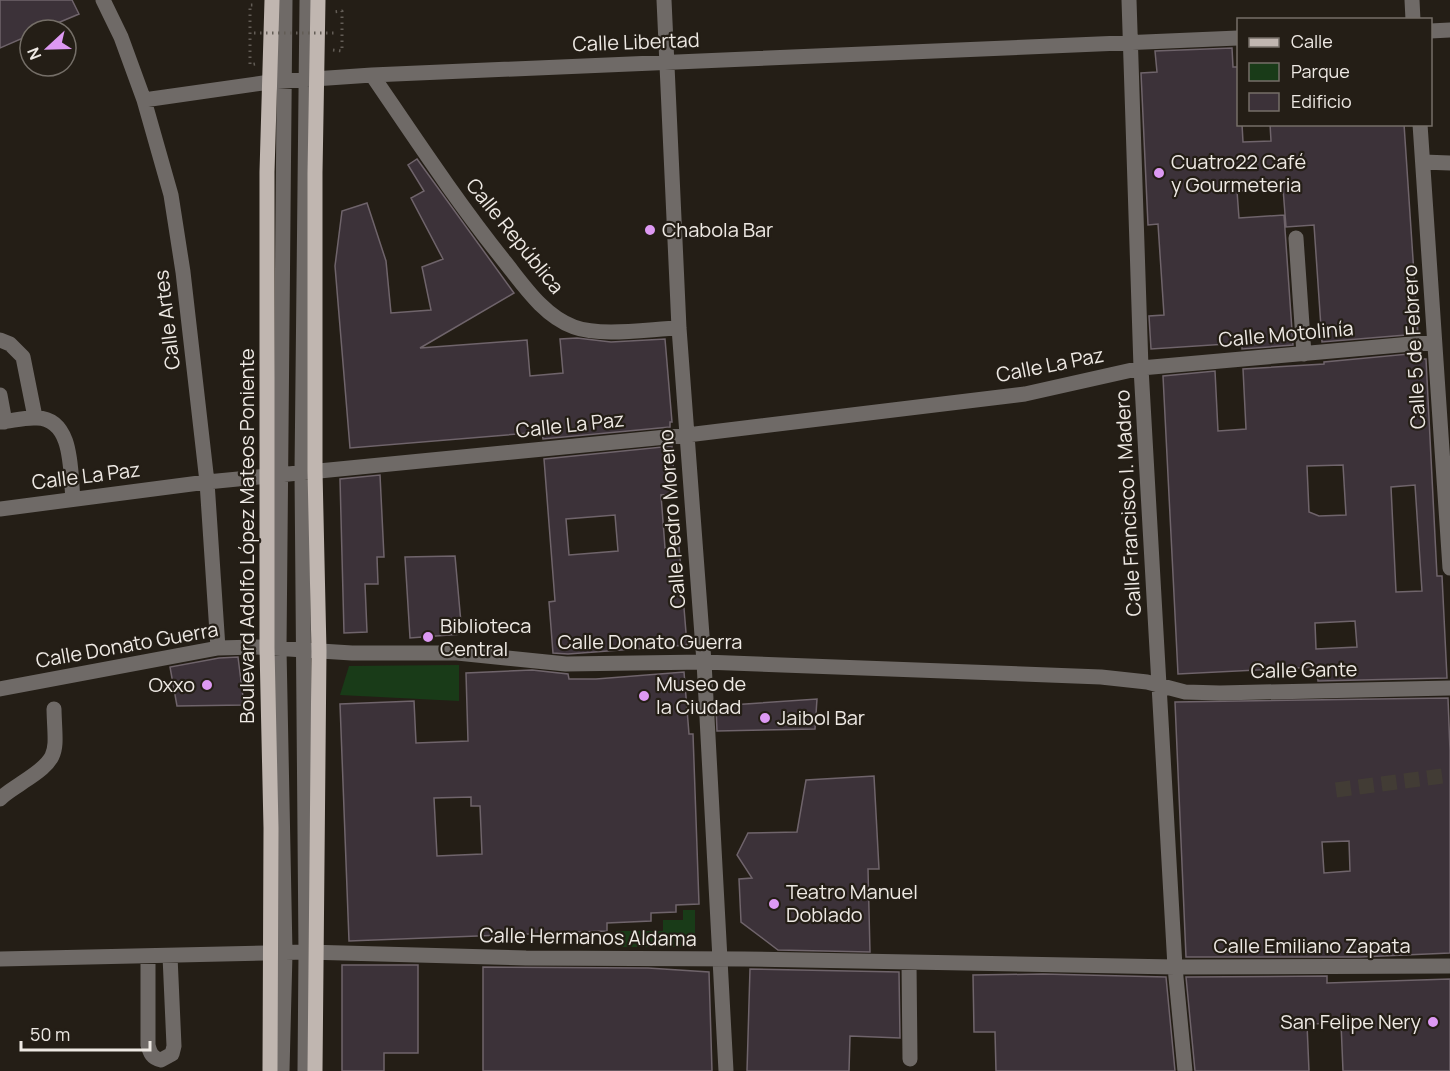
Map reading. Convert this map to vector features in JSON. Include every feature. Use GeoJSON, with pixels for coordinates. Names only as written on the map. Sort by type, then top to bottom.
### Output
{"type":"FeatureCollection","features":[{"type":"Feature","properties":{"kind":"main road","name":"Boulevard Adolfo López Mateos Poniente"},"geometry":{"type":"LineString","coordinates":[[270,1071],[269,953],[275,476],[267,196],[277,81],[272,0]]}},
{"type":"Feature","properties":{"kind":"main road"},"geometry":{"type":"LineString","coordinates":[[315,1071],[311,952],[311,651],[308,472],[315,173],[312,79],[318,1]]}},
{"type":"Feature","properties":{"kind":"street","name":"Calle Artes"},"geometry":{"type":"LineString","coordinates":[[103,0],[121,37],[144,100],[171,195],[183,272],[207,482],[218,648]]}},
{"type":"Feature","properties":{"kind":"street"},"geometry":{"type":"LineString","coordinates":[[277,81],[285,0]]}},
{"type":"Feature","properties":{"kind":"street","name":"Calle Pedro Moreno"},"geometry":{"type":"LineString","coordinates":[[664,0],[679,328],[704,662],[726,1071]]}},
{"type":"Feature","properties":{"kind":"street","name":"Calle Francisco I. Madero"},"geometry":{"type":"LineString","coordinates":[[1129,0],[1141,368],[1175,968],[1185,1071]]}},
{"type":"Feature","properties":{"kind":"street"},"geometry":{"type":"LineString","coordinates":[[1412,0],[1413,18]]}},
{"type":"Feature","properties":{"kind":"street"},"geometry":{"type":"LineString","coordinates":[[1432,31],[1450,30]]}},
{"type":"Feature","properties":{"kind":"street","name":"Calle Libertad"},"geometry":{"type":"LineString","coordinates":[[144,100],[277,81],[372,75],[1237,38]]}},
{"type":"Feature","properties":{"kind":"street","name":"Calle República"},"geometry":{"type":"LineString","coordinates":[[372,75],[476,225],[534,298],[555,317],[573,327],[594,332],[679,328]]}},
{"type":"Feature","properties":{"kind":"street","name":"Calle 5 de Febrero"},"geometry":{"type":"LineString","coordinates":[[1420,126],[1434,342],[1444,418],[1450,568]]}},
{"type":"Feature","properties":{"kind":"street"},"geometry":{"type":"LineString","coordinates":[[1423,162],[1450,163]]}},
{"type":"Feature","properties":{"kind":"street"},"geometry":{"type":"LineString","coordinates":[[1296,238],[1304,354]]}},
{"type":"Feature","properties":{"kind":"street"},"geometry":{"type":"LineString","coordinates":[[0,340],[10,344],[23,357],[35,417]]}},
{"type":"Feature","properties":{"kind":"street","name":"Calle Motolinía"},"geometry":{"type":"LineString","coordinates":[[1141,368],[1434,342]]}},
{"type":"Feature","properties":{"kind":"street","name":"Calle La Paz"},"geometry":{"type":"LineString","coordinates":[[0,509],[207,482],[687,435],[1025,394],[1141,368]]}},
{"type":"Feature","properties":{"kind":"street"},"geometry":{"type":"LineString","coordinates":[[0,395],[3,422],[35,417],[45,418],[62,430],[66,441],[73,499]]}},
{"type":"Feature","properties":{"kind":"street","name":"Calle Donato Guerra"},"geometry":{"type":"LineString","coordinates":[[0,689],[218,648],[457,653],[566,664],[704,662],[1101,677],[1147,682],[1160,687]]}},
{"type":"Feature","properties":{"kind":"street"},"geometry":{"type":"LineString","coordinates":[[273,648],[285,953],[282,1071]]}},
{"type":"Feature","properties":{"kind":"street","name":"Calle Gante"},"geometry":{"type":"LineString","coordinates":[[1160,687],[1185,692],[1220,693],[1450,688]]}},
{"type":"Feature","properties":{"kind":"street"},"geometry":{"type":"LineString","coordinates":[[0,800],[44,769],[53,757],[54,709]]}},
{"type":"Feature","properties":{"kind":"street"},"geometry":{"type":"LineString","coordinates":[[305,1071],[311,952]]}},
{"type":"Feature","properties":{"kind":"street","name":"Calle Hermanos Aldama"},"geometry":{"type":"LineString","coordinates":[[0,959],[311,952],[526,958],[1175,968]]}},
{"type":"Feature","properties":{"kind":"street"},"geometry":{"type":"LineString","coordinates":[[148,956],[148,1045],[155,1059],[161,1060],[172,1054],[174,1046],[170,956]]}},
{"type":"Feature","properties":{"kind":"street"},"geometry":{"type":"LineString","coordinates":[[909,963],[910,1059]]}},
{"type":"Feature","properties":{"kind":"street","name":"Calle Emiliano Zapata"},"geometry":{"type":"LineString","coordinates":[[1175,968],[1450,966]]}},
{"type":"Feature","properties":{"kind":"path"},"geometry":{"type":"LineString","coordinates":[[250,5],[252,34],[250,64]]}},
{"type":"Feature","properties":{"kind":"path"},"geometry":{"type":"LineString","coordinates":[[342,11],[342,51]]}},
{"type":"Feature","properties":{"kind":"path"},"geometry":{"type":"LineString","coordinates":[[252,34],[342,33]]}},
{"type":"Feature","properties":{"kind":"green space"},"geometry":{"type":"Polygon","coordinates":[[[459,665],[459,701],[340,695],[349,666],[459,665]]]}},
{"type":"Feature","properties":{"kind":"green space"},"geometry":{"type":"Polygon","coordinates":[[[683,910],[695,910],[695,947],[616,947],[616,931],[663,931],[663,920],[683,920],[683,910]]]}},
{"type":"Feature","properties":{"kind":"building"},"geometry":{"type":"Polygon","coordinates":[[[0,0],[72,0],[79,14],[70,18],[18,18],[18,40],[0,48],[0,0]]]}},
{"type":"Feature","properties":{"kind":"building"},"geometry":{"type":"Polygon","coordinates":[[[1232,48],[1233,67],[1237,67],[1237,126],[1242,126],[1243,142],[1271,141],[1270,126],[1404,126],[1418,334],[1322,342],[1314,225],[1286,227],[1283,188],[1237,191],[1239,218],[1284,215],[1293,345],[1242,349],[1242,343],[1151,349],[1149,316],[1164,315],[1158,224],[1148,225],[1141,73],[1157,72],[1155,51],[1232,48]]]}},
{"type":"Feature","properties":{"kind":"building"},"geometry":{"type":"Polygon","coordinates":[[[417,159],[514,293],[420,348],[527,340],[530,376],[563,373],[560,339],[577,338],[611,342],[665,339],[672,422],[670,422],[670,427],[543,439],[542,432],[350,448],[335,266],[342,211],[367,203],[386,261],[391,313],[431,310],[422,267],[443,259],[411,198],[424,191],[408,165],[417,159]]]}},
{"type":"Feature","properties":{"kind":"building"},"geometry":{"type":"Polygon","coordinates":[[[1419,353],[1420,359],[1426,359],[1437,576],[1442,576],[1447,678],[1318,681],[1317,667],[1178,674],[1163,376],[1215,371],[1218,431],[1246,429],[1243,369],[1324,364],[1324,362],[1419,353]],[[1343,465],[1307,466],[1309,512],[1319,516],[1346,515],[1343,465]],[[1415,485],[1391,487],[1396,592],[1422,591],[1415,485]],[[1355,621],[1315,623],[1316,649],[1357,647],[1355,621]]]}},
{"type":"Feature","properties":{"kind":"building"},"geometry":{"type":"Polygon","coordinates":[[[672,446],[675,494],[661,495],[665,548],[679,546],[687,645],[568,654],[553,653],[549,602],[555,601],[544,459],[672,446]],[[615,515],[566,519],[569,555],[618,551],[615,515]]]}},
{"type":"Feature","properties":{"kind":"building"},"geometry":{"type":"Polygon","coordinates":[[[380,475],[384,557],[377,557],[378,584],[365,584],[367,632],[344,633],[340,479],[380,475]]]}},
{"type":"Feature","properties":{"kind":"building"},"geometry":{"type":"Polygon","coordinates":[[[455,556],[462,634],[410,638],[405,557],[455,556]]]}},
{"type":"Feature","properties":{"kind":"building","name":"Oxxo"},"geometry":{"type":"Polygon","coordinates":[[[238,657],[244,705],[177,706],[170,667],[238,657]]]}},
{"type":"Feature","properties":{"kind":"building"},"geometry":{"type":"Polygon","coordinates":[[[532,670],[568,674],[569,679],[596,679],[684,672],[689,734],[693,734],[699,904],[676,905],[676,912],[651,913],[651,921],[607,923],[607,931],[349,941],[340,704],[414,701],[416,743],[468,741],[466,673],[532,670]],[[471,797],[434,798],[437,856],[482,854],[480,806],[471,806],[471,797]]]}},
{"type":"Feature","properties":{"kind":"building"},"geometry":{"type":"Polygon","coordinates":[[[1448,698],[1450,953],[1360,957],[1186,957],[1175,702],[1448,698]],[[1349,841],[1322,842],[1324,873],[1350,871],[1349,841]]]}},
{"type":"Feature","properties":{"kind":"building","name":"Jaibol Bar"},"geometry":{"type":"Polygon","coordinates":[[[817,699],[815,729],[717,731],[716,706],[817,699]]]}},
{"type":"Feature","properties":{"kind":"building"},"geometry":{"type":"Polygon","coordinates":[[[874,776],[879,869],[868,869],[870,952],[778,950],[741,922],[739,879],[752,878],[737,855],[748,833],[797,832],[806,780],[874,776]]]}},
{"type":"Feature","properties":{"kind":"building"},"geometry":{"type":"Polygon","coordinates":[[[342,965],[418,965],[418,1053],[384,1053],[384,1071],[342,1071],[342,965]]]}},
{"type":"Feature","properties":{"kind":"building"},"geometry":{"type":"Polygon","coordinates":[[[483,967],[648,968],[709,972],[712,1071],[483,1071],[483,967]]]}},
{"type":"Feature","properties":{"kind":"building"},"geometry":{"type":"Polygon","coordinates":[[[750,969],[899,972],[900,1038],[850,1036],[849,1071],[747,1071],[750,969]]]}},
{"type":"Feature","properties":{"kind":"building"},"geometry":{"type":"Polygon","coordinates":[[[973,975],[1166,977],[1175,1071],[996,1071],[995,1032],[974,1032],[973,975]]]}},
{"type":"Feature","properties":{"kind":"building"},"geometry":{"type":"Polygon","coordinates":[[[1327,976],[1327,983],[1450,979],[1450,1071],[1343,1071],[1341,1023],[1307,1024],[1309,1071],[1195,1071],[1186,977],[1327,976]]]}},
{"type":"Feature","properties":{"kind":"tunnel"},"geometry":{"type":"LineString","coordinates":[[1336,790],[1450,775]]}},
{"type":"Feature","properties":{"kind":"place","name":"Cuatro22 Café y Gourmeteria"},"geometry":{"type":"Point","coordinates":[1159,173]}},
{"type":"Feature","properties":{"kind":"place","name":"Chabola Bar"},"geometry":{"type":"Point","coordinates":[650,230]}},
{"type":"Feature","properties":{"kind":"place","name":"Biblioteca Central"},"geometry":{"type":"Point","coordinates":[428,637]}},
{"type":"Feature","properties":{"kind":"place","name":"Oxxo"},"geometry":{"type":"Point","coordinates":[207,685]}},
{"type":"Feature","properties":{"kind":"place","name":"Museo de la Ciudad"},"geometry":{"type":"Point","coordinates":[644,696]}},
{"type":"Feature","properties":{"kind":"place","name":"Jaibol Bar"},"geometry":{"type":"Point","coordinates":[765,718]}},
{"type":"Feature","properties":{"kind":"place","name":"Teatro Manuel Doblado"},"geometry":{"type":"Point","coordinates":[774,904]}},
{"type":"Feature","properties":{"kind":"place","name":"San Felipe Nery"},"geometry":{"type":"Point","coordinates":[1433,1022]}}]}
